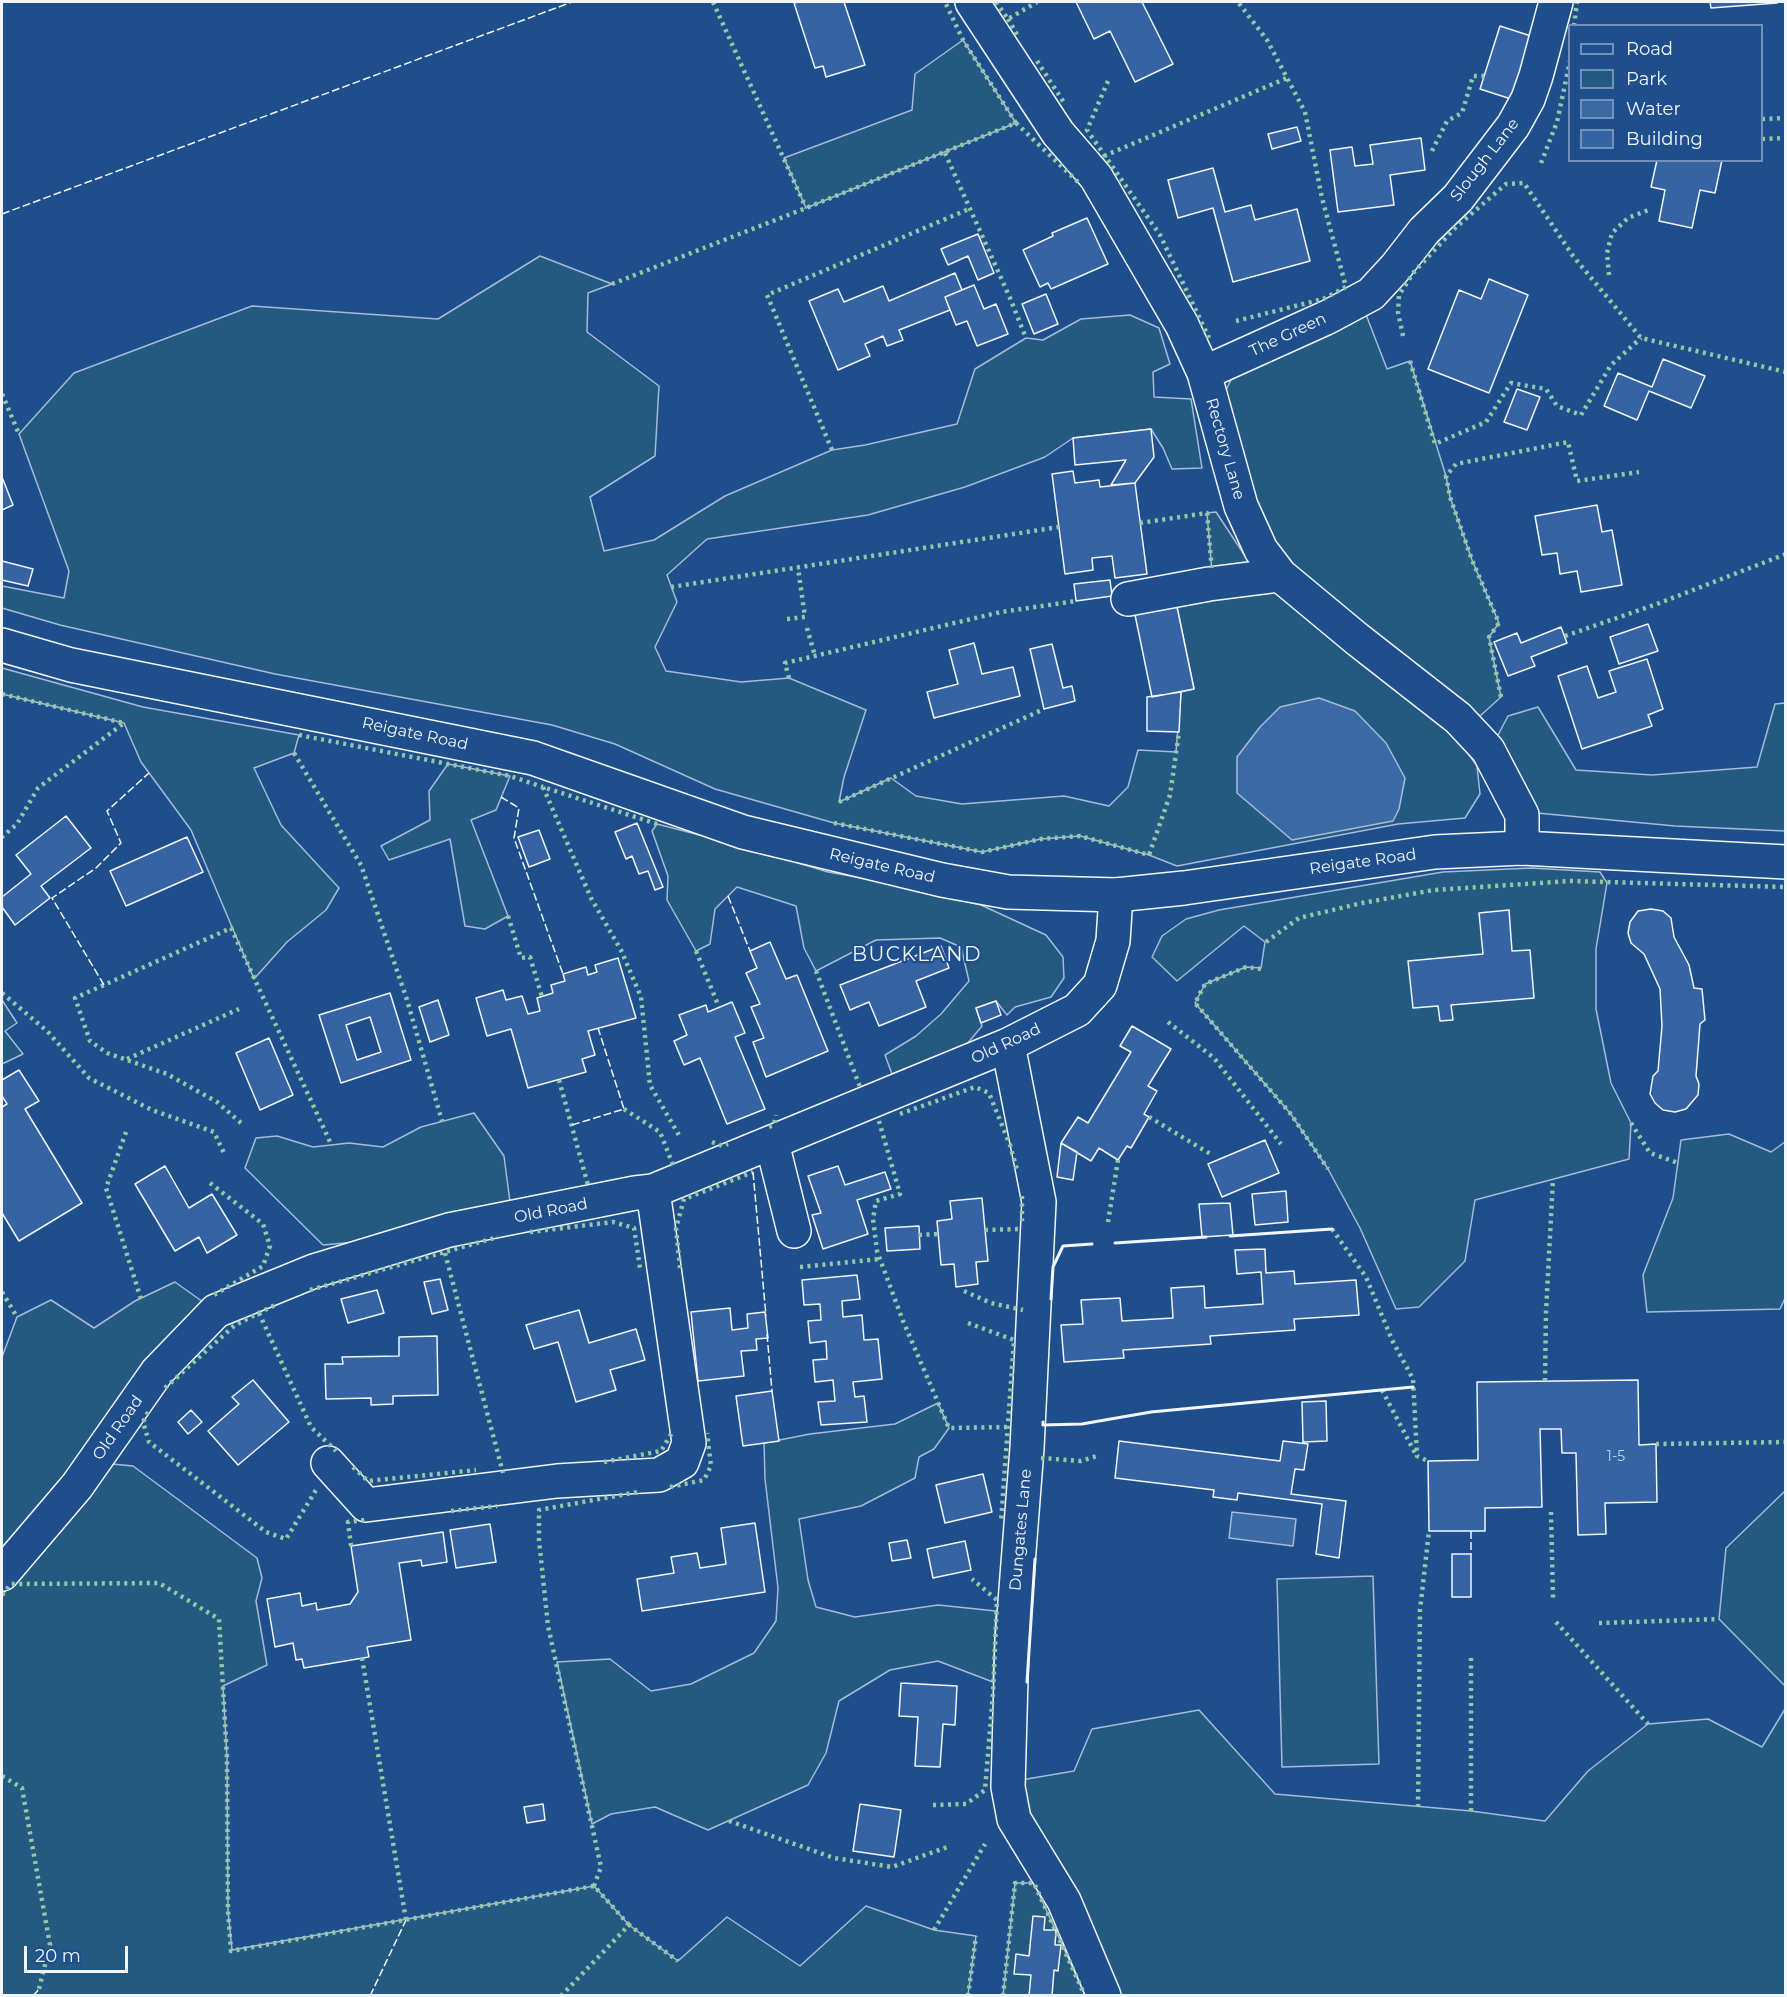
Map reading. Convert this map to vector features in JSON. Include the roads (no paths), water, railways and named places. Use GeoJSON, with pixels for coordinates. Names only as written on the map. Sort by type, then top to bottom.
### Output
{"type":"FeatureCollection","features":[{"type":"Feature","properties":{"kind":"street","name":"Rectory Lane"},"geometry":{"type":"LineString","coordinates":[[972,2],[1058,133],[1096,177],[1182,325],[1204,373],[1241,506],[1261,550],[1280,575],[1458,718],[1488,750],[1522,815],[1522,848]]}},
{"type":"Feature","properties":{"kind":"street","name":"Slough Lane"},"geometry":{"type":"LineString","coordinates":[[1371,294],[1424,231],[1458,198],[1514,126],[1528,99],[1536,76],[1556,2]]}},
{"type":"Feature","properties":{"kind":"street","name":"The Green"},"geometry":{"type":"LineString","coordinates":[[1204,373],[1328,317],[1371,294]]}},
{"type":"Feature","properties":{"kind":"street"},"geometry":{"type":"LineString","coordinates":[[1128,599],[1209,584],[1280,575]]}},
{"type":"Feature","properties":{"kind":"street","name":"Reigate Road"},"geometry":{"type":"LineString","coordinates":[[2,645],[71,664],[533,758],[743,832],[942,880],[1008,892],[1116,895],[1184,888],[1435,852],[1522,848],[1785,862]]}},
{"type":"Feature","properties":{"kind":"street","name":"Old Road"},"geometry":{"type":"LineString","coordinates":[[2,1574],[77,1486],[157,1372],[216,1311],[314,1271],[449,1230],[653,1191],[1008,1045],[1077,1010],[1100,985],[1113,941],[1116,895]]}},
{"type":"Feature","properties":{"kind":"street","name":"Dungates Lane"},"geometry":{"type":"LineString","coordinates":[[1008,1045],[1039,1202],[1027,1448],[1012,1641],[1008,1786],[1014,1819],[1064,1901],[1104,1995]]}},
{"type":"Feature","properties":{"kind":"street"},"geometry":{"type":"LineString","coordinates":[[772,1143],[794,1230]]}},
{"type":"Feature","properties":{"kind":"street"},"geometry":{"type":"LineString","coordinates":[[328,1463],[366,1505],[557,1481],[659,1475],[682,1462],[689,1443],[653,1191]]}},
{"type":"Feature","properties":{"kind":"water"},"geometry":{"type":"Polygon","coordinates":[[[1319,698],[1355,711],[1386,743],[1405,778],[1399,809],[1393,821],[1292,840],[1237,793],[1237,757],[1260,727],[1280,707],[1319,698]]]}},
{"type":"Feature","properties":{"kind":"water"},"geometry":{"type":"Polygon","coordinates":[[[1232,1512],[1296,1519],[1293,1546],[1229,1538],[1232,1512]]]}},
{"type":"Feature","properties":{"kind":"district","name":"BUCKLAND"},"geometry":{"type":"Point","coordinates":[917,955]}}]}
